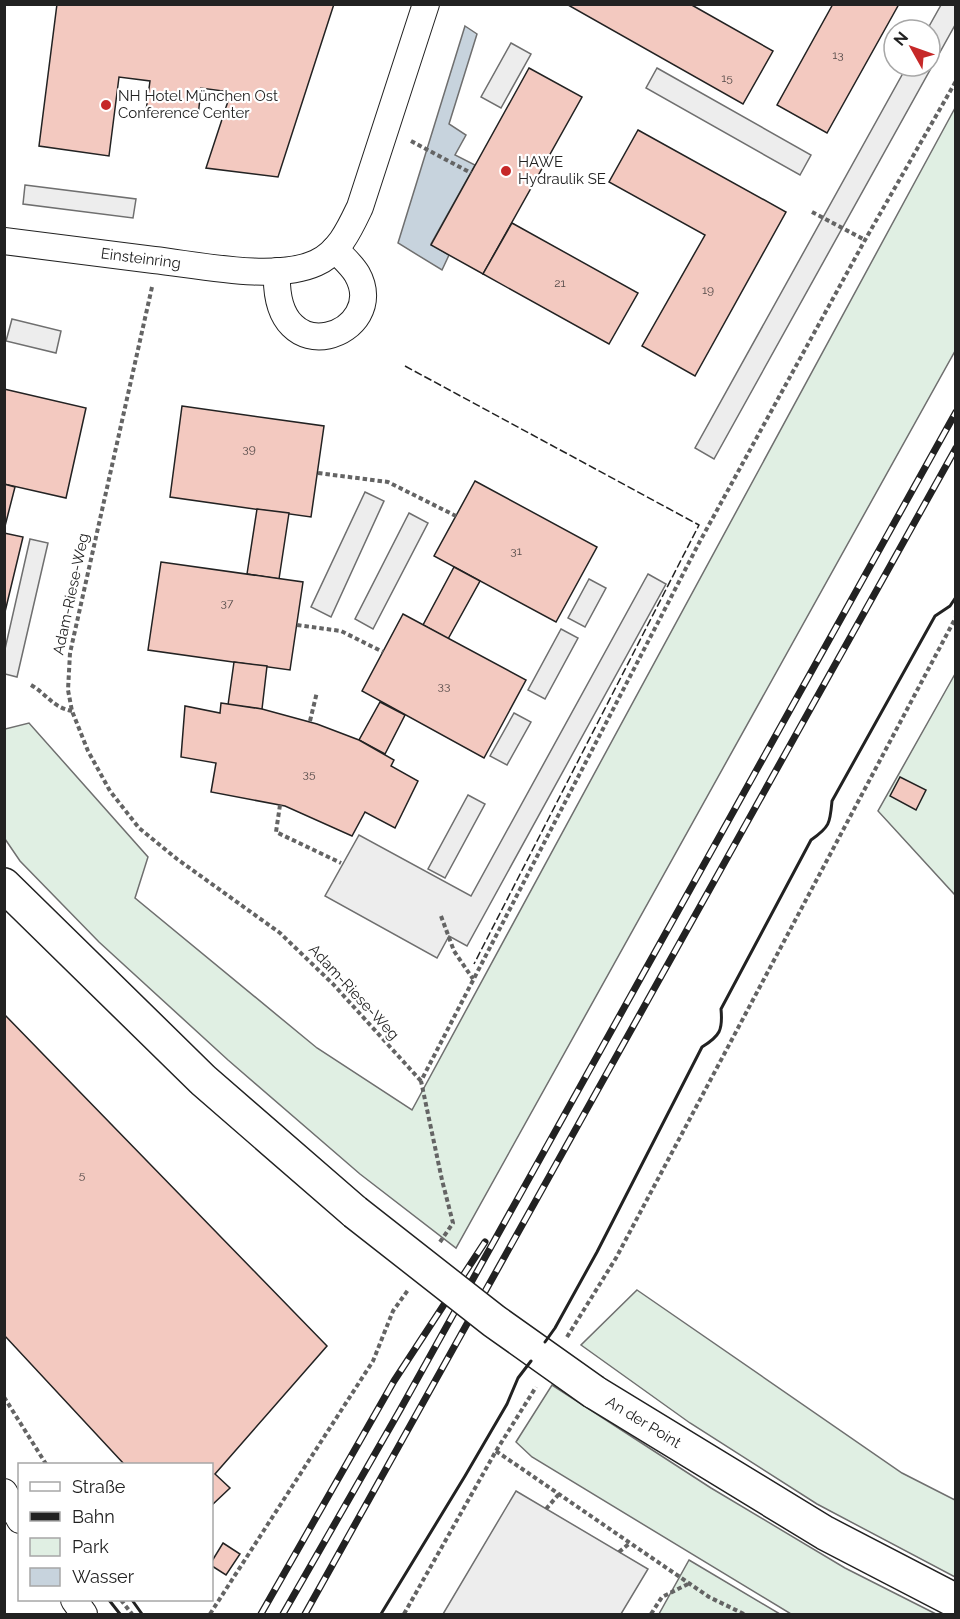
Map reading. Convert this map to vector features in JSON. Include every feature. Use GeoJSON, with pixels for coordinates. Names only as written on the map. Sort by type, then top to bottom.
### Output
{"type":"FeatureCollection","features":[{"type":"Feature","properties":{"kind":"street","name":"Einsteinring"},"geometry":{"type":"LineString","coordinates":[[4,241],[231,270],[277,271],[318,263],[335,249],[348,232],[360,207],[426,4]]}},
{"type":"Feature","properties":{"kind":"street"},"geometry":{"type":"LineString","coordinates":[[277,271],[276,288],[279,303],[289,323],[297,330],[318,337],[340,332],[356,317],[363,296],[357,274],[335,249]]}},
{"type":"Feature","properties":{"kind":"street","name":"An der Point"},"geometry":{"type":"LineString","coordinates":[[4,885],[203,1080],[355,1212],[494,1321],[594,1392],[825,1533],[956,1601]]}},
{"type":"Feature","properties":{"kind":"street"},"geometry":{"type":"LineString","coordinates":[[4,1492],[18,1516]]}},
{"type":"Feature","properties":{"kind":"street"},"geometry":{"type":"LineString","coordinates":[[75,1601],[84,1614]]}},
{"type":"Feature","properties":{"kind":"path"},"geometry":{"type":"LineString","coordinates":[[440,1242],[453,1222],[441,1180],[421,1081],[699,543],[864,240],[956,81]]}},
{"type":"Feature","properties":{"kind":"path"},"geometry":{"type":"LineString","coordinates":[[411,141],[471,173]]}},
{"type":"Feature","properties":{"kind":"path"},"geometry":{"type":"LineString","coordinates":[[812,212],[864,240]]}},
{"type":"Feature","properties":{"kind":"path","name":"Adam-Riese-Weg"},"geometry":{"type":"LineString","coordinates":[[158,260],[69,653],[68,690],[72,711],[88,751],[110,791],[139,828],[177,859],[280,933],[333,984],[421,1081]]}},
{"type":"Feature","properties":{"kind":"path"},"geometry":{"type":"LineString","coordinates":[[318,473],[388,482],[456,516]]}},
{"type":"Feature","properties":{"kind":"path"},"geometry":{"type":"LineString","coordinates":[[566,1339],[616,1258],[956,617]]}},
{"type":"Feature","properties":{"kind":"path"},"geometry":{"type":"LineString","coordinates":[[297,625],[341,631],[383,652]]}},
{"type":"Feature","properties":{"kind":"path"},"geometry":{"type":"LineString","coordinates":[[31,685],[43,692],[59,709],[72,711]]}},
{"type":"Feature","properties":{"kind":"path"},"geometry":{"type":"LineString","coordinates":[[310,721],[317,692]]}},
{"type":"Feature","properties":{"kind":"path"},"geometry":{"type":"LineString","coordinates":[[280,805],[276,832],[341,863]]}},
{"type":"Feature","properties":{"kind":"path"},"geometry":{"type":"LineString","coordinates":[[441,916],[454,951],[474,980]]}},
{"type":"Feature","properties":{"kind":"path"},"geometry":{"type":"LineString","coordinates":[[210,1614],[373,1361],[393,1311],[413,1282]]}},
{"type":"Feature","properties":{"kind":"path"},"geometry":{"type":"LineString","coordinates":[[404,1614],[496,1451],[540,1380]]}},
{"type":"Feature","properties":{"kind":"path"},"geometry":{"type":"LineString","coordinates":[[4,1397],[45,1463]]}},
{"type":"Feature","properties":{"kind":"path"},"geometry":{"type":"LineString","coordinates":[[496,1451],[709,1597],[744,1614]]}},
{"type":"Feature","properties":{"kind":"path"},"geometry":{"type":"LineString","coordinates":[[546,1509],[559,1494]]}},
{"type":"Feature","properties":{"kind":"path"},"geometry":{"type":"LineString","coordinates":[[619,1552],[630,1543]]}},
{"type":"Feature","properties":{"kind":"path"},"geometry":{"type":"LineString","coordinates":[[651,1614],[662,1597],[689,1583]]}},
{"type":"Feature","properties":{"kind":"path"},"geometry":{"type":"LineString","coordinates":[[122,1601],[132,1614]]}},
{"type":"Feature","properties":{"kind":"green space"},"geometry":{"type":"Polygon","coordinates":[[[955,108],[955,351],[456,1248],[360,1174],[228,1060],[99,942],[20,861],[5,839],[5,729],[29,723],[148,857],[135,898],[317,1048],[412,1110],[955,108]]]}},
{"type":"Feature","properties":{"kind":"green space"},"geometry":{"type":"Polygon","coordinates":[[[955,674],[955,895],[878,811],[955,674]]]}},
{"type":"Feature","properties":{"kind":"green space"},"geometry":{"type":"Polygon","coordinates":[[[637,1290],[902,1473],[955,1500],[955,1577],[817,1504],[690,1423],[581,1345],[637,1290]]]}},
{"type":"Feature","properties":{"kind":"green space"},"geometry":{"type":"Polygon","coordinates":[[[552,1385],[711,1488],[845,1568],[936,1614],[791,1614],[532,1457],[516,1442],[552,1385]]]}},
{"type":"Feature","properties":{"kind":"green space"},"geometry":{"type":"Polygon","coordinates":[[[689,1560],[780,1614],[659,1614],[689,1560]]]}},
{"type":"Feature","properties":{"kind":"shaded area"},"geometry":{"type":"Polygon","coordinates":[[[941,5],[955,5],[955,25],[942,48],[942,18],[934,18],[941,5]]]}},
{"type":"Feature","properties":{"kind":"shaded area"},"geometry":{"type":"Polygon","coordinates":[[[511,43],[531,54],[501,108],[481,97],[511,43]]]}},
{"type":"Feature","properties":{"kind":"shaded area"},"geometry":{"type":"Polygon","coordinates":[[[657,68],[811,155],[800,175],[646,88],[657,68]]]}},
{"type":"Feature","properties":{"kind":"shaded area"},"geometry":{"type":"Polygon","coordinates":[[[900,78],[926,78],[714,459],[695,448],[900,78]]]}},
{"type":"Feature","properties":{"kind":"shaded area"},"geometry":{"type":"Polygon","coordinates":[[[25,185],[136,199],[133,218],[23,204],[25,185]]]}},
{"type":"Feature","properties":{"kind":"shaded area"},"geometry":{"type":"Polygon","coordinates":[[[12,319],[61,331],[56,353],[6,341],[12,319]]]}},
{"type":"Feature","properties":{"kind":"shaded area"},"geometry":{"type":"Polygon","coordinates":[[[365,492],[384,501],[331,617],[311,607],[365,492]]]}},
{"type":"Feature","properties":{"kind":"shaded area"},"geometry":{"type":"Polygon","coordinates":[[[409,513],[428,523],[373,629],[355,619],[409,513]]]}},
{"type":"Feature","properties":{"kind":"shaded area"},"geometry":{"type":"Polygon","coordinates":[[[30,539],[48,543],[17,677],[5,674],[5,649],[30,539]]]}},
{"type":"Feature","properties":{"kind":"shaded area"},"geometry":{"type":"Polygon","coordinates":[[[648,574],[666,584],[467,946],[449,936],[437,958],[325,896],[359,835],[471,896],[648,574]]]}},
{"type":"Feature","properties":{"kind":"shaded area"},"geometry":{"type":"Polygon","coordinates":[[[589,579],[606,588],[585,627],[568,618],[589,579]]]}},
{"type":"Feature","properties":{"kind":"shaded area"},"geometry":{"type":"Polygon","coordinates":[[[561,629],[578,638],[545,699],[528,690],[561,629]]]}},
{"type":"Feature","properties":{"kind":"shaded area"},"geometry":{"type":"Polygon","coordinates":[[[514,713],[531,722],[507,765],[490,756],[514,713]]]}},
{"type":"Feature","properties":{"kind":"shaded area"},"geometry":{"type":"Polygon","coordinates":[[[468,795],[485,804],[445,878],[428,869],[468,795]]]}},
{"type":"Feature","properties":{"kind":"shaded area"},"geometry":{"type":"Polygon","coordinates":[[[516,1491],[648,1569],[621,1614],[443,1614],[516,1491]]]}},
{"type":"Feature","properties":{"kind":"water"},"geometry":{"type":"Polygon","coordinates":[[[465,26],[477,34],[449,124],[466,135],[455,155],[475,165],[431,244],[449,255],[442,270],[398,243],[465,26]]]}},
{"type":"Feature","properties":{"kind":"building"},"geometry":{"type":"Polygon","coordinates":[[[57,4],[334,4],[278,177],[206,168],[231,92],[201,88],[198,117],[146,111],[150,81],[119,77],[109,156],[39,146],[57,4]]]}},
{"type":"Feature","properties":{"kind":"building"},"geometry":{"type":"Polygon","coordinates":[[[690,4],[773,51],[743,104],[568,5],[690,4]]]}},
{"type":"Feature","properties":{"kind":"building"},"geometry":{"type":"Polygon","coordinates":[[[833,4],[899,4],[891,18],[882,18],[882,34],[827,133],[777,105],[833,4]]]}},
{"type":"Feature","properties":{"kind":"building"},"geometry":{"type":"Polygon","coordinates":[[[529,68],[582,97],[483,274],[431,245],[529,68]]]}},
{"type":"Feature","properties":{"kind":"building"},"geometry":{"type":"Polygon","coordinates":[[[638,130],[786,212],[695,376],[642,346],[705,235],[609,182],[638,130]]]}},
{"type":"Feature","properties":{"kind":"building"},"geometry":{"type":"Polygon","coordinates":[[[512,223],[638,293],[609,344],[483,274],[512,223]]]}},
{"type":"Feature","properties":{"kind":"building"},"geometry":{"type":"Polygon","coordinates":[[[4,389],[86,408],[66,498],[4,484],[4,389]]]}},
{"type":"Feature","properties":{"kind":"building"},"geometry":{"type":"Polygon","coordinates":[[[182,406],[324,426],[311,517],[170,497],[182,406]]]}},
{"type":"Feature","properties":{"kind":"building"},"geometry":{"type":"Polygon","coordinates":[[[475,481],[597,547],[556,622],[434,556],[475,481]]]}},
{"type":"Feature","properties":{"kind":"building"},"geometry":{"type":"Polygon","coordinates":[[[4,484],[15,487],[4,530],[4,484]]]}},
{"type":"Feature","properties":{"kind":"building"},"geometry":{"type":"Polygon","coordinates":[[[257,509],[289,513],[279,579],[247,574],[257,509]]]}},
{"type":"Feature","properties":{"kind":"building"},"geometry":{"type":"Polygon","coordinates":[[[4,533],[23,537],[4,616],[4,533]]]}},
{"type":"Feature","properties":{"kind":"building"},"geometry":{"type":"Polygon","coordinates":[[[161,562],[303,582],[290,670],[148,650],[161,562]]]}},
{"type":"Feature","properties":{"kind":"building"},"geometry":{"type":"Polygon","coordinates":[[[454,567],[480,581],[448,639],[423,625],[454,567]]]}},
{"type":"Feature","properties":{"kind":"building"},"geometry":{"type":"Polygon","coordinates":[[[403,614],[526,680],[484,758],[362,691],[403,614]]]}},
{"type":"Feature","properties":{"kind":"building"},"geometry":{"type":"Polygon","coordinates":[[[234,662],[267,666],[262,709],[228,705],[234,662]]]}},
{"type":"Feature","properties":{"kind":"building"},"geometry":{"type":"Polygon","coordinates":[[[380,702],[405,715],[385,754],[359,740],[380,702]]]}},
{"type":"Feature","properties":{"kind":"building"},"geometry":{"type":"Polygon","coordinates":[[[221,703],[262,709],[317,724],[359,740],[394,760],[391,766],[418,781],[395,828],[365,812],[352,836],[285,806],[211,792],[216,763],[181,757],[185,706],[220,713],[221,703]]]}},
{"type":"Feature","properties":{"kind":"building"},"geometry":{"type":"Polygon","coordinates":[[[900,777],[926,790],[916,810],[890,796],[900,777]]]}},
{"type":"Feature","properties":{"kind":"building"},"geometry":{"type":"Polygon","coordinates":[[[4,1014],[327,1346],[215,1474],[230,1488],[213,1504],[213,1463],[123,1463],[4,1335],[4,1014]]]}},
{"type":"Feature","properties":{"kind":"building"},"geometry":{"type":"Polygon","coordinates":[[[223,1543],[240,1554],[226,1575],[213,1567],[213,1559],[223,1543]]]}},
{"type":"Feature","properties":{"kind":"railway"},"geometry":{"type":"LineString","coordinates":[[283,1614],[400,1410],[956,412]]}},
{"type":"Feature","properties":{"kind":"railway"},"geometry":{"type":"LineString","coordinates":[[305,1614],[956,448]]}},
{"type":"Feature","properties":{"kind":"railway"},"geometry":{"type":"LineString","coordinates":[[261,1614],[394,1381],[485,1242]]}},
{"type":"Feature","properties":{"kind":"fence"},"geometry":{"type":"LineString","coordinates":[[405,366],[699,525],[474,964]]}},
{"type":"Feature","properties":{"kind":"wall"},"geometry":{"type":"LineString","coordinates":[[545,1342],[597,1252],[702,1047],[719,1032],[721,1009],[811,840],[828,824],[832,801],[935,616],[950,606],[956,597]]}},
{"type":"Feature","properties":{"kind":"wall"},"geometry":{"type":"LineString","coordinates":[[381,1614],[507,1404],[518,1378],[531,1361]]}},
{"type":"Feature","properties":{"kind":"wall"},"geometry":{"type":"LineString","coordinates":[[110,1601],[120,1614]]}},
{"type":"Feature","properties":{"kind":"wall"},"geometry":{"type":"LineString","coordinates":[[133,1601],[142,1614]]}},
{"type":"Feature","properties":{"kind":"place","name":"NH Hotel München Ost Conference Center"},"geometry":{"type":"Point","coordinates":[106,105]}},
{"type":"Feature","properties":{"kind":"place","name":"HAWE Hydraulik SE"},"geometry":{"type":"Point","coordinates":[506,171]}}]}
